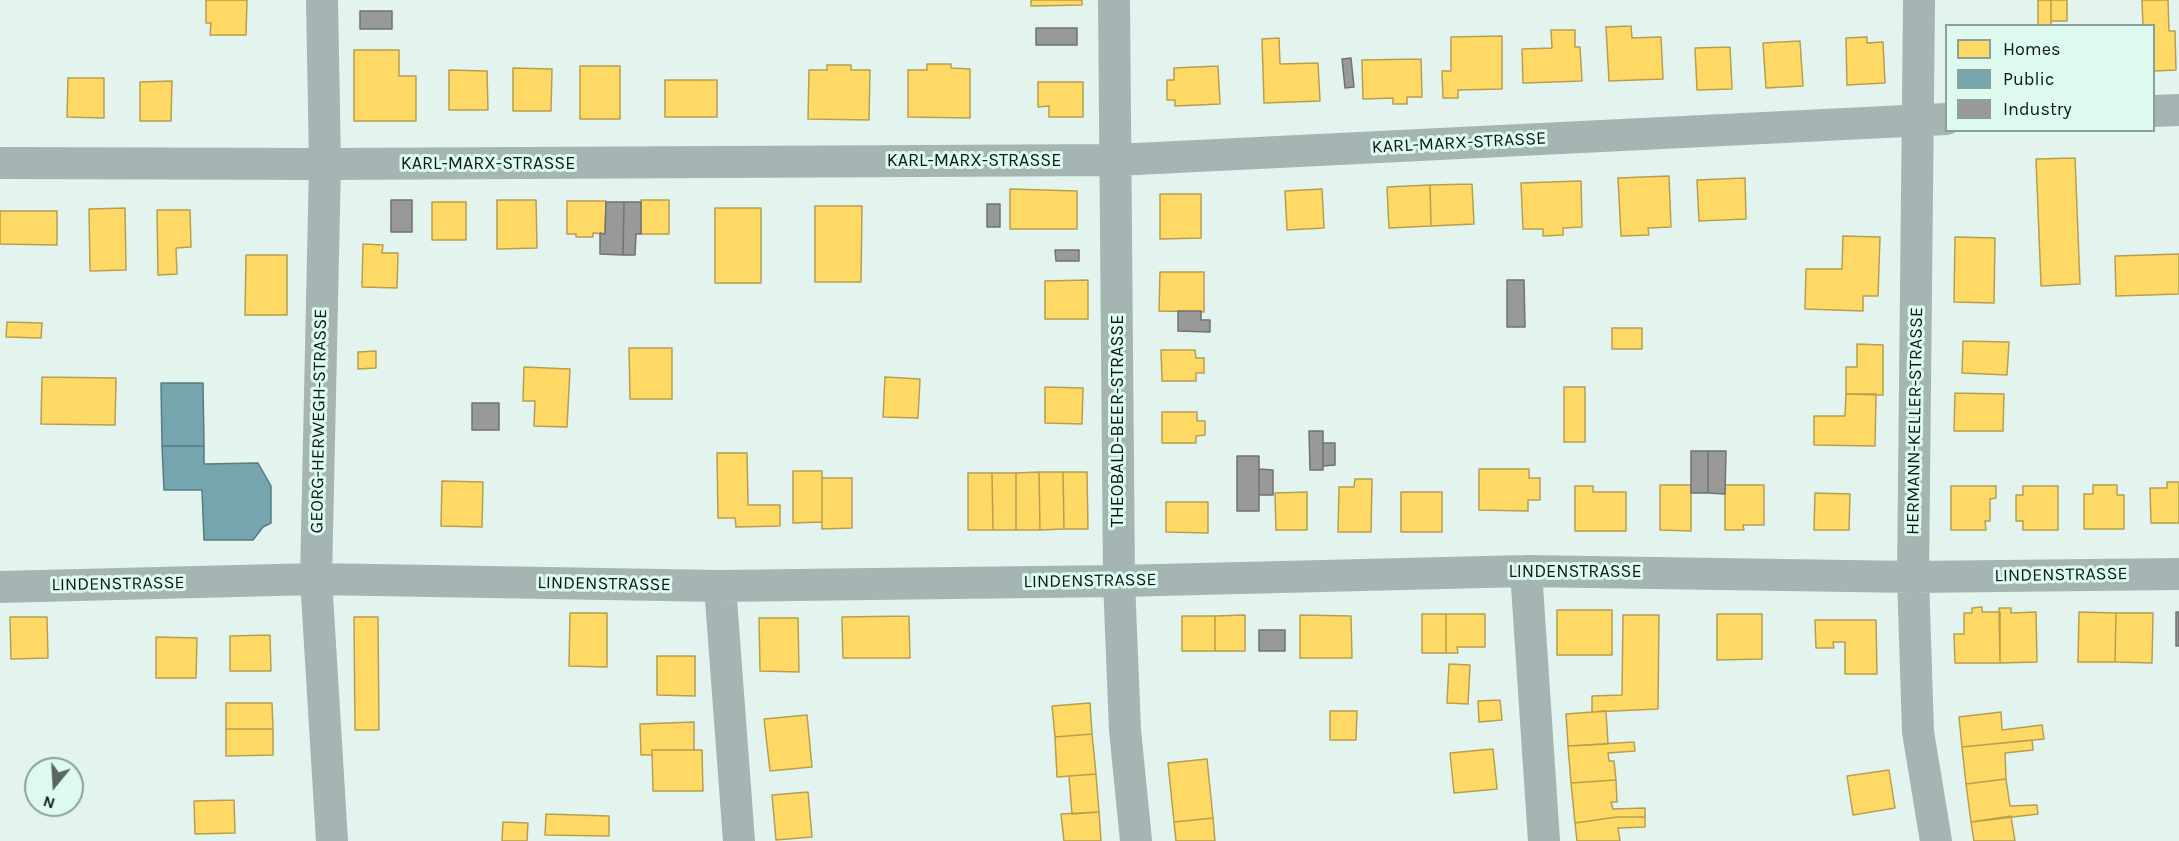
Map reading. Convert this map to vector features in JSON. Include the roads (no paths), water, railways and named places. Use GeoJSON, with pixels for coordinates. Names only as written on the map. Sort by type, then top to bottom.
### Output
{"type":"FeatureCollection","features":[{"type":"Feature","properties":{"kind":"street","name":"GEORG-HERWEGH-STRASSE"},"geometry":{"type":"LineString","coordinates":[[322,0],[325,165],[316,579],[332,841]]}},
{"type":"Feature","properties":{"kind":"street","name":"THEOBALD-BEER-STRASSE"},"geometry":{"type":"LineString","coordinates":[[1114,0],[1119,581],[1125,730],[1136,841]]}},
{"type":"Feature","properties":{"kind":"street","name":"HERMANN-KELLER-STRASSE"},"geometry":{"type":"LineString","coordinates":[[1919,0],[1932,120],[1913,577],[1918,732],[1936,841]]}},
{"type":"Feature","properties":{"kind":"street"},"geometry":{"type":"LineString","coordinates":[[2155,111],[2179,110]]}},
{"type":"Feature","properties":{"kind":"street","name":"KARL-MARX-STRASSE"},"geometry":{"type":"LineString","coordinates":[[0,163],[325,165],[1116,160],[1932,120]]}},
{"type":"Feature","properties":{"kind":"street"},"geometry":{"type":"LineString","coordinates":[[1526,571],[1544,841]]}},
{"type":"Feature","properties":{"kind":"street","name":"LINDENSTRASSE"},"geometry":{"type":"LineString","coordinates":[[0,587],[316,579],[720,586],[1119,581],[1526,571],[1913,577],[2179,573]]}},
{"type":"Feature","properties":{"kind":"street"},"geometry":{"type":"LineString","coordinates":[[720,586],[740,841]]}}]}
